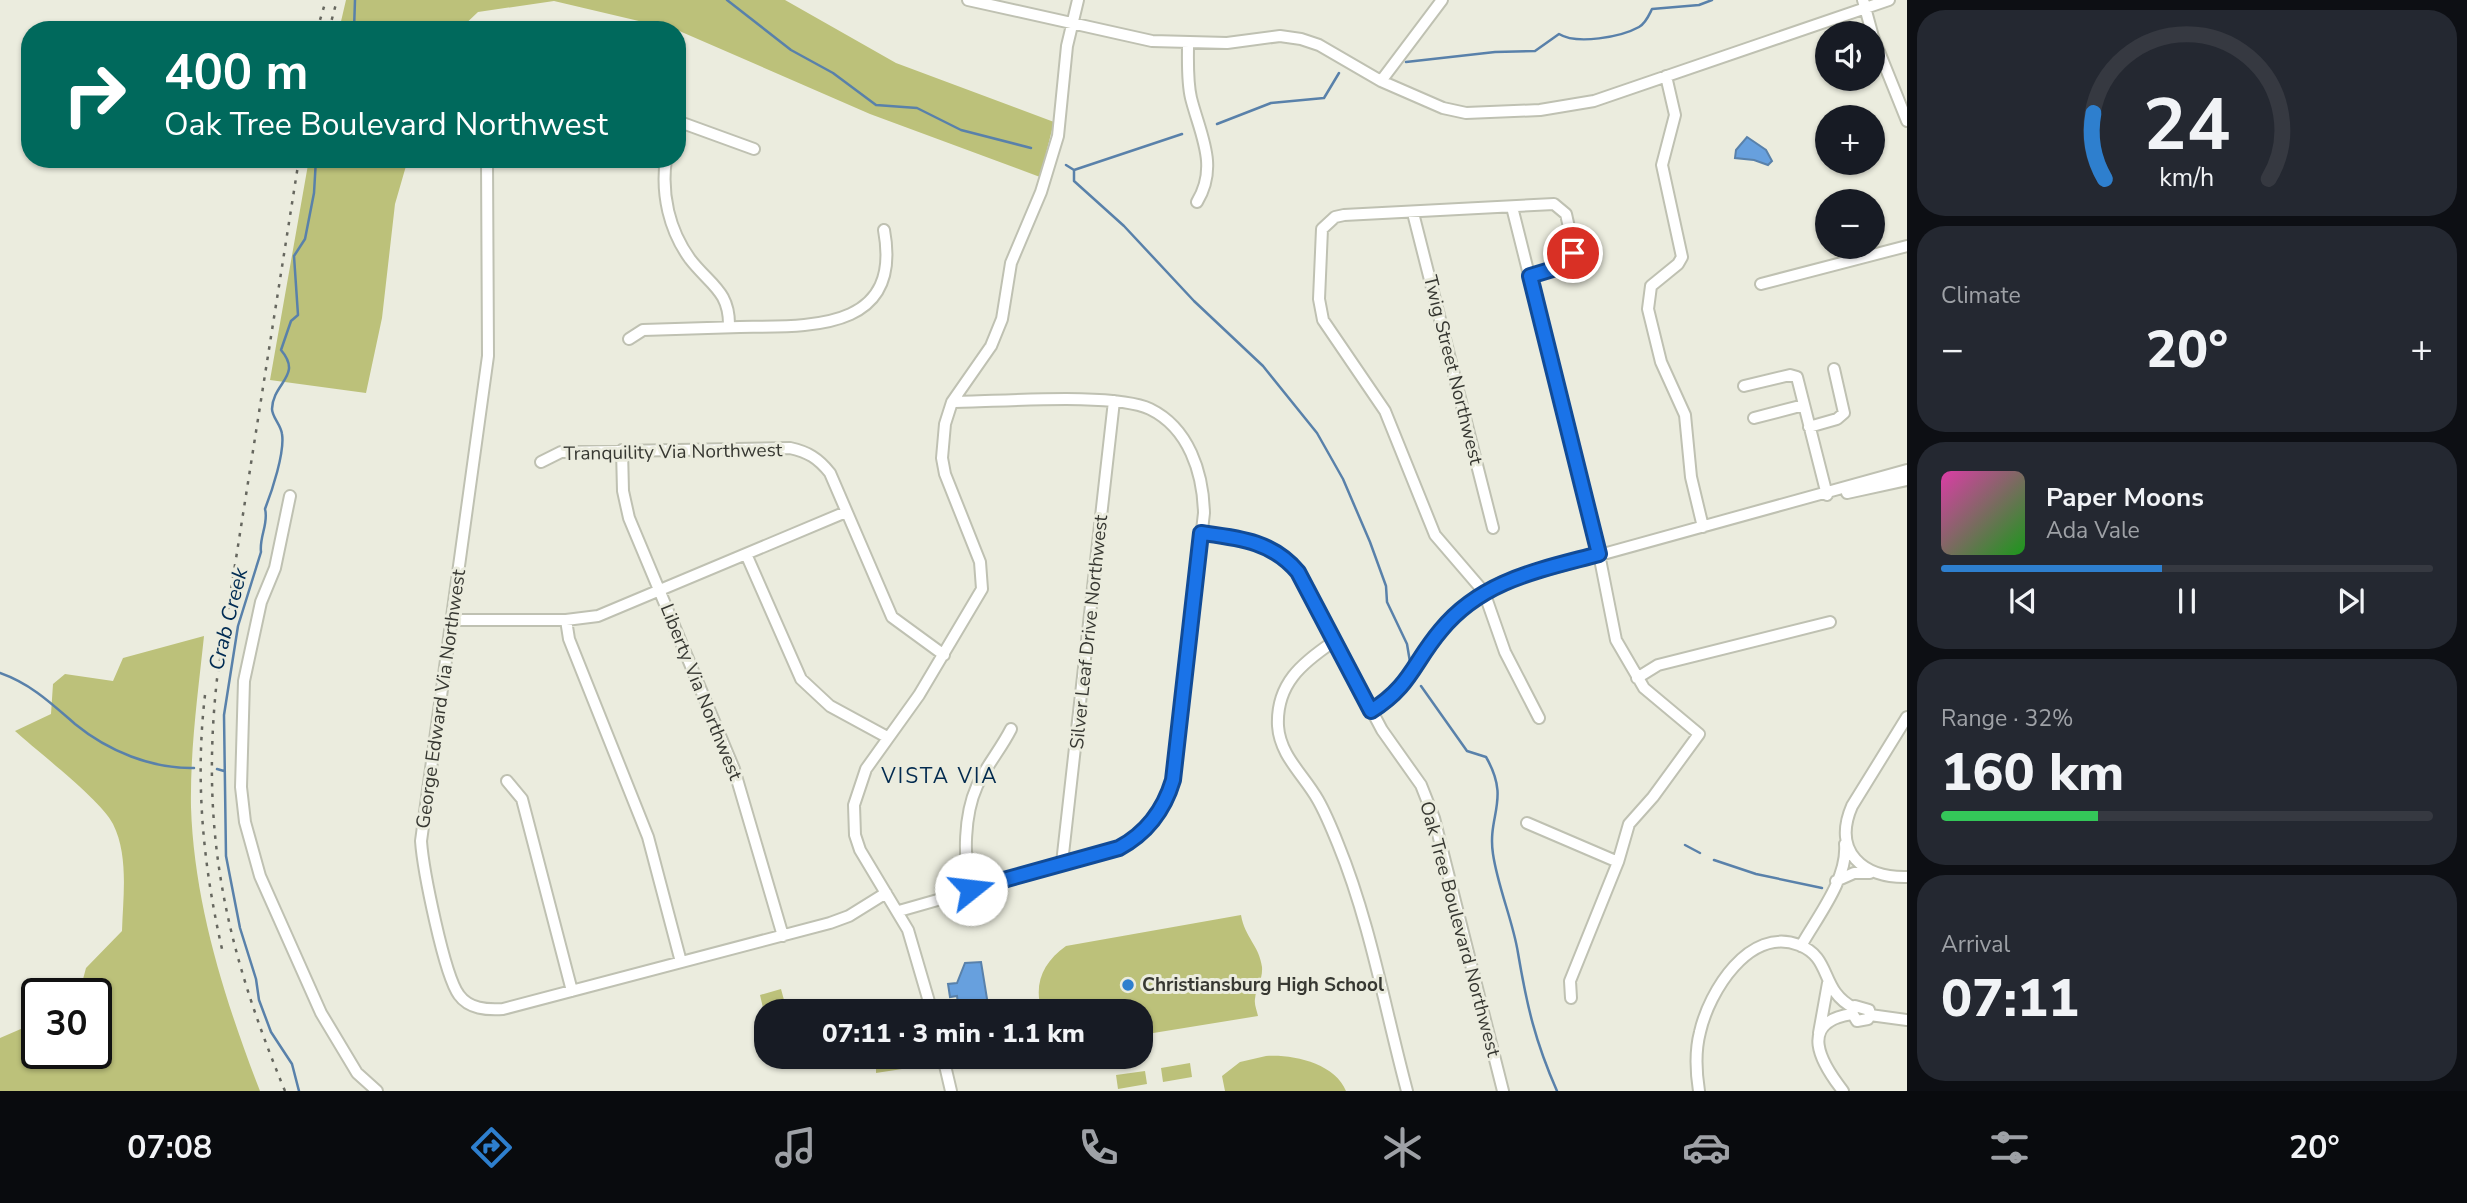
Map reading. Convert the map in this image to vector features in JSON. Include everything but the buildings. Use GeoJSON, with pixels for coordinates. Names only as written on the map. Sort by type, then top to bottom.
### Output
{"type":"FeatureCollection","features":[{"type":"Feature","properties":{"kind":"street"},"geometry":{"type":"LineString","coordinates":[[968,0],[1152,41],[1188,44],[1227,43],[1260,37],[1301,39],[1319,45],[1381,81],[1443,108],[1466,113],[1568,107],[1666,76],[1863,5],[1889,0]]}},
{"type":"Feature","properties":{"kind":"street"},"geometry":{"type":"LineString","coordinates":[[929,999],[916,951],[899,911],[860,850],[853,820],[861,780],[887,737],[944,655],[982,589],[980,562],[950,491],[942,458],[945,424],[952,402],[990,346],[1002,319],[1011,264],[1041,192],[1058,136],[1071,23],[1078,0]]}},
{"type":"Feature","properties":{"kind":"street"},"geometry":{"type":"LineString","coordinates":[[1381,81],[1441,0]]}},
{"type":"Feature","properties":{"kind":"street"},"geometry":{"type":"LineString","coordinates":[[1188,44],[1191,99],[1205,138],[1208,163],[1204,191],[1198,202]]}},
{"type":"Feature","properties":{"kind":"street"},"geometry":{"type":"LineString","coordinates":[[1885,66],[1907,121]]}},
{"type":"Feature","properties":{"kind":"street"},"geometry":{"type":"LineString","coordinates":[[1666,76],[1675,115],[1662,165],[1682,257],[1678,264],[1651,286],[1648,309],[1661,362],[1685,415],[1691,477],[1703,527]]}},
{"type":"Feature","properties":{"kind":"street"},"geometry":{"type":"LineString","coordinates":[[686,124],[754,149]]}},
{"type":"Feature","properties":{"kind":"street","name":"George Edward Via Northwest"},"geometry":{"type":"LineString","coordinates":[[486,168],[488,356],[421,841],[428,888],[458,994],[466,1002],[489,1010],[572,991],[849,916],[886,893]]}},
{"type":"Feature","properties":{"kind":"street"},"geometry":{"type":"LineString","coordinates":[[665,168],[664,184],[671,221],[688,256],[727,302],[729,327]]}},
{"type":"Feature","properties":{"kind":"street"},"geometry":{"type":"LineString","coordinates":[[1530,276],[1563,266],[1574,247],[1564,211],[1554,204],[1344,215],[1327,223],[1321,241],[1320,309],[1330,331],[1390,422],[1435,535],[1484,592],[1505,652],[1539,718]]}},
{"type":"Feature","properties":{"kind":"street"},"geometry":{"type":"LineString","coordinates":[[1512,207],[1599,554],[1616,640],[1644,688],[1699,734],[1653,797],[1629,824],[1618,862],[1570,981],[1571,998]]}},
{"type":"Feature","properties":{"kind":"street","name":"Twig Street Northwest"},"geometry":{"type":"LineString","coordinates":[[1413,213],[1493,528]]}},
{"type":"Feature","properties":{"kind":"street"},"geometry":{"type":"LineString","coordinates":[[629,339],[643,330],[825,325],[851,314],[874,294],[881,280],[887,247],[884,230]]}},
{"type":"Feature","properties":{"kind":"street"},"geometry":{"type":"LineString","coordinates":[[1761,285],[1907,246]]}},
{"type":"Feature","properties":{"kind":"street"},"geometry":{"type":"LineString","coordinates":[[1809,427],[1837,419],[1844,413],[1834,369]]}},
{"type":"Feature","properties":{"kind":"street"},"geometry":{"type":"LineString","coordinates":[[1744,386],[1793,376],[1798,380],[1827,495]]}},
{"type":"Feature","properties":{"kind":"street"},"geometry":{"type":"LineString","coordinates":[[899,911],[1119,848],[1133,840],[1157,816],[1167,798],[1176,760],[1201,533],[1204,489],[1199,467],[1167,421],[1151,409],[1114,401],[952,402]]}},
{"type":"Feature","properties":{"kind":"street","name":"Silver Leaf Drive Northwest"},"geometry":{"type":"LineString","coordinates":[[1062,863],[1114,401]]}},
{"type":"Feature","properties":{"kind":"street"},"geometry":{"type":"LineString","coordinates":[[1754,418],[1804,405]]}},
{"type":"Feature","properties":{"kind":"street","name":"Tranquility Via Northwest"},"geometry":{"type":"LineString","coordinates":[[541,462],[561,452],[790,448],[805,451],[813,455],[830,473],[892,617],[944,655]]}},
{"type":"Feature","properties":{"kind":"street","name":"Liberty Via Northwest"},"geometry":{"type":"LineString","coordinates":[[622,450],[625,505],[743,794],[783,936]]}},
{"type":"Feature","properties":{"kind":"street"},"geometry":{"type":"LineString","coordinates":[[1371,711],[1403,688],[1443,628],[1484,592],[1524,574],[1827,495],[1907,470]]}},
{"type":"Feature","properties":{"kind":"street"},"geometry":{"type":"LineString","coordinates":[[1827,495],[1867,490],[1907,480]]}},
{"type":"Feature","properties":{"kind":"street"},"geometry":{"type":"LineString","coordinates":[[290,496],[275,568],[261,601],[244,681],[241,787],[245,822],[260,876],[321,1013],[357,1073],[377,1091]]}},
{"type":"Feature","properties":{"kind":"street"},"geometry":{"type":"LineString","coordinates":[[453,620],[566,620],[598,616],[846,512]]}},
{"type":"Feature","properties":{"kind":"street","name":"Oak Tree Boulevard Northwest"},"geometry":{"type":"LineString","coordinates":[[1201,533],[1247,539],[1275,550],[1287,559],[1298,572],[1371,711],[1428,801],[1503,1091]]}},
{"type":"Feature","properties":{"kind":"street"},"geometry":{"type":"LineString","coordinates":[[746,554],[801,679],[830,706],[887,737]]}},
{"type":"Feature","properties":{"kind":"street"},"geometry":{"type":"LineString","coordinates":[[566,620],[569,639],[648,837],[681,962]]}},
{"type":"Feature","properties":{"kind":"street"},"geometry":{"type":"LineString","coordinates":[[1637,678],[1658,665],[1830,622]]}},
{"type":"Feature","properties":{"kind":"street"},"geometry":{"type":"LineString","coordinates":[[1333,642],[1290,676],[1280,701],[1280,736],[1293,765],[1318,799],[1339,846],[1407,1091]]}},
{"type":"Feature","properties":{"kind":"street"},"geometry":{"type":"LineString","coordinates":[[1801,946],[1846,857],[1846,821],[1852,806],[1907,717]]}},
{"type":"Feature","properties":{"kind":"street"},"geometry":{"type":"LineString","coordinates":[[971,889],[967,860],[970,808],[976,787],[1011,729]]}},
{"type":"Feature","properties":{"kind":"street"},"geometry":{"type":"LineString","coordinates":[[507,782],[522,799],[572,991]]}},
{"type":"Feature","properties":{"kind":"street"},"geometry":{"type":"LineString","coordinates":[[1527,824],[1618,862]]}},
{"type":"Feature","properties":{"kind":"street"},"geometry":{"type":"LineString","coordinates":[[1845,838],[1857,859],[1870,873]]}},
{"type":"Feature","properties":{"kind":"street"},"geometry":{"type":"LineString","coordinates":[[1836,881],[1854,873],[1907,877]]}},
{"type":"Feature","properties":{"kind":"street"},"geometry":{"type":"LineString","coordinates":[[1699,1091],[1697,1059],[1700,1030],[1709,1004],[1723,980],[1758,947],[1780,942],[1801,946],[1821,964],[1830,991],[1853,1011]]}},
{"type":"Feature","properties":{"kind":"street"},"geometry":{"type":"LineString","coordinates":[[1828,981],[1819,1035],[1822,1062],[1843,1091]]}},
{"type":"Feature","properties":{"kind":"street"},"geometry":{"type":"LineString","coordinates":[[1819,1035],[1825,1025],[1835,1018],[1866,1007],[1870,1015],[1907,1020]]}},
{"type":"Feature","properties":{"kind":"street"},"geometry":{"type":"LineString","coordinates":[[946,1069],[951,1091]]}},
{"type":"Feature","properties":{"kind":"green space"},"geometry":{"type":"Polygon","coordinates":[[[346,0],[785,0],[896,63],[1054,122],[1040,177],[870,114],[686,34],[686,21],[639,21],[554,1],[478,12],[468,21],[341,21],[346,0]]]}},
{"type":"Feature","properties":{"kind":"green space"},"geometry":{"type":"Polygon","coordinates":[[[307,168],[405,168],[395,204],[382,318],[366,393],[270,380],[307,168]]]}},
{"type":"Feature","properties":{"kind":"green space"},"geometry":{"type":"Polygon","coordinates":[[[204,636],[192,764],[193,843],[214,951],[235,1022],[260,1091],[0,1091],[0,1038],[21,1029],[21,1069],[112,1069],[112,978],[83,978],[86,968],[122,931],[124,877],[118,836],[107,814],[15,731],[51,714],[53,684],[65,674],[113,681],[123,658],[204,636]]]}},
{"type":"Feature","properties":{"kind":"green space"},"geometry":{"type":"Polygon","coordinates":[[[1241,915],[1262,967],[1255,1001],[1258,1016],[1153,1033],[1153,999],[1040,999],[1042,975],[1051,959],[1066,946],[1241,915]]]}},
{"type":"Feature","properties":{"kind":"green space"},"geometry":{"type":"Polygon","coordinates":[[[781,989],[784,999],[761,999],[760,995],[781,989]]]}},
{"type":"Feature","properties":{"kind":"green space"},"geometry":{"type":"Polygon","coordinates":[[[1266,1056],[1312,1062],[1333,1073],[1346,1091],[1225,1091],[1222,1076],[1240,1062],[1266,1056]]]}},
{"type":"Feature","properties":{"kind":"green space"},"geometry":{"type":"Polygon","coordinates":[[[1190,1063],[1192,1077],[1163,1082],[1161,1068],[1190,1063]]]}},
{"type":"Feature","properties":{"kind":"green space"},"geometry":{"type":"Polygon","coordinates":[[[876,1069],[882,1069],[902,1069],[876,1073],[876,1069]]]}},
{"type":"Feature","properties":{"kind":"green space"},"geometry":{"type":"Polygon","coordinates":[[[1145,1071],[1147,1084],[1118,1089],[1116,1075],[1145,1071]]]}},
{"type":"Feature","properties":{"kind":"water"},"geometry":{"type":"Polygon","coordinates":[[[1747,137],[1766,150],[1772,161],[1768,165],[1735,158],[1736,150],[1747,137]]]}},
{"type":"Feature","properties":{"kind":"water"},"geometry":{"type":"Polygon","coordinates":[[[981,962],[987,999],[950,997],[948,984],[957,983],[965,963],[981,962]]]}},
{"type":"Feature","properties":{"kind":"waterway","name":"Crab Creek"},"geometry":{"type":"LineString","coordinates":[[354,21],[355,0]]}},
{"type":"Feature","properties":{"kind":"waterway"},"geometry":{"type":"LineString","coordinates":[[727,0],[791,50],[833,73],[876,105],[917,108],[961,130],[1031,148]]}},
{"type":"Feature","properties":{"kind":"waterway"},"geometry":{"type":"LineString","coordinates":[[1406,62],[1495,52],[1535,51],[1559,34],[1577,39],[1611,37],[1639,27],[1652,9],[1699,5],[1712,0]]}},
{"type":"Feature","properties":{"kind":"waterway"},"geometry":{"type":"LineString","coordinates":[[1217,124],[1271,103],[1324,98],[1339,73]]}},
{"type":"Feature","properties":{"kind":"waterway"},"geometry":{"type":"LineString","coordinates":[[1074,170],[1182,134]]}},
{"type":"Feature","properties":{"kind":"waterway"},"geometry":{"type":"LineString","coordinates":[[1066,165],[1074,170]]}},
{"type":"Feature","properties":{"kind":"waterway","name":"Crab Creek"},"geometry":{"type":"LineString","coordinates":[[299,1091],[292,1064],[271,1032],[259,1000],[256,979],[240,928],[226,856],[224,715],[238,626],[261,552],[265,509],[282,451],[281,431],[272,409],[277,392],[288,373],[287,359],[281,350],[291,321],[298,315],[294,256],[305,239],[314,193],[315,168]]}},
{"type":"Feature","properties":{"kind":"waterway"},"geometry":{"type":"LineString","coordinates":[[1074,170],[1074,181],[1124,226],[1194,301],[1263,366],[1317,433],[1343,479],[1370,542],[1386,586],[1387,602],[1407,644],[1410,662]]}},
{"type":"Feature","properties":{"kind":"waterway"},"geometry":{"type":"LineString","coordinates":[[0,673],[31,688],[88,734],[116,750],[147,762],[194,768]]}},
{"type":"Feature","properties":{"kind":"waterway"},"geometry":{"type":"LineString","coordinates":[[1421,686],[1467,751],[1486,757],[1493,772],[1498,796],[1492,840],[1495,867],[1516,941],[1533,1023],[1557,1091]]}},
{"type":"Feature","properties":{"kind":"waterway","name":"Crab Creek"},"geometry":{"type":"LineString","coordinates":[[217,769],[224,771]]}},
{"type":"Feature","properties":{"kind":"waterway"},"geometry":{"type":"LineString","coordinates":[[1685,845],[1700,853]]}},
{"type":"Feature","properties":{"kind":"waterway"},"geometry":{"type":"LineString","coordinates":[[1714,860],[1756,874],[1822,888]]}},
{"type":"Feature","properties":{"kind":"railway"},"geometry":{"type":"LineString","coordinates":[[320,21],[326,0]]}},
{"type":"Feature","properties":{"kind":"railway"},"geometry":{"type":"LineString","coordinates":[[331,21],[337,0]]}},
{"type":"Feature","properties":{"kind":"railway"},"geometry":{"type":"LineString","coordinates":[[285,1091],[264,1039],[233,939],[215,840],[212,788],[217,679],[298,168]]}},
{"type":"Feature","properties":{"kind":"railway"},"geometry":{"type":"LineString","coordinates":[[205,695],[201,759],[203,823],[210,886],[222,949]]}},
{"type":"Feature","properties":{"kind":"place","name":"Christiansburg High School"},"geometry":{"type":"Point","coordinates":[1128,985]}},
{"type":"Feature","properties":{"kind":"district","name":"VISTA VIA"},"geometry":{"type":"Point","coordinates":[940,776]}},
{"type":"Feature","properties":{"kind":"route"},"geometry":{"type":"LineString","coordinates":[[971,889],[1119,848],[1133,840],[1157,816],[1173,780],[1201,533],[1247,539],[1275,550],[1287,559],[1298,572],[1371,711],[1403,688],[1434,639],[1452,617],[1484,592],[1524,574],[1599,554],[1530,276],[1563,266],[1573,253]]}}]}
